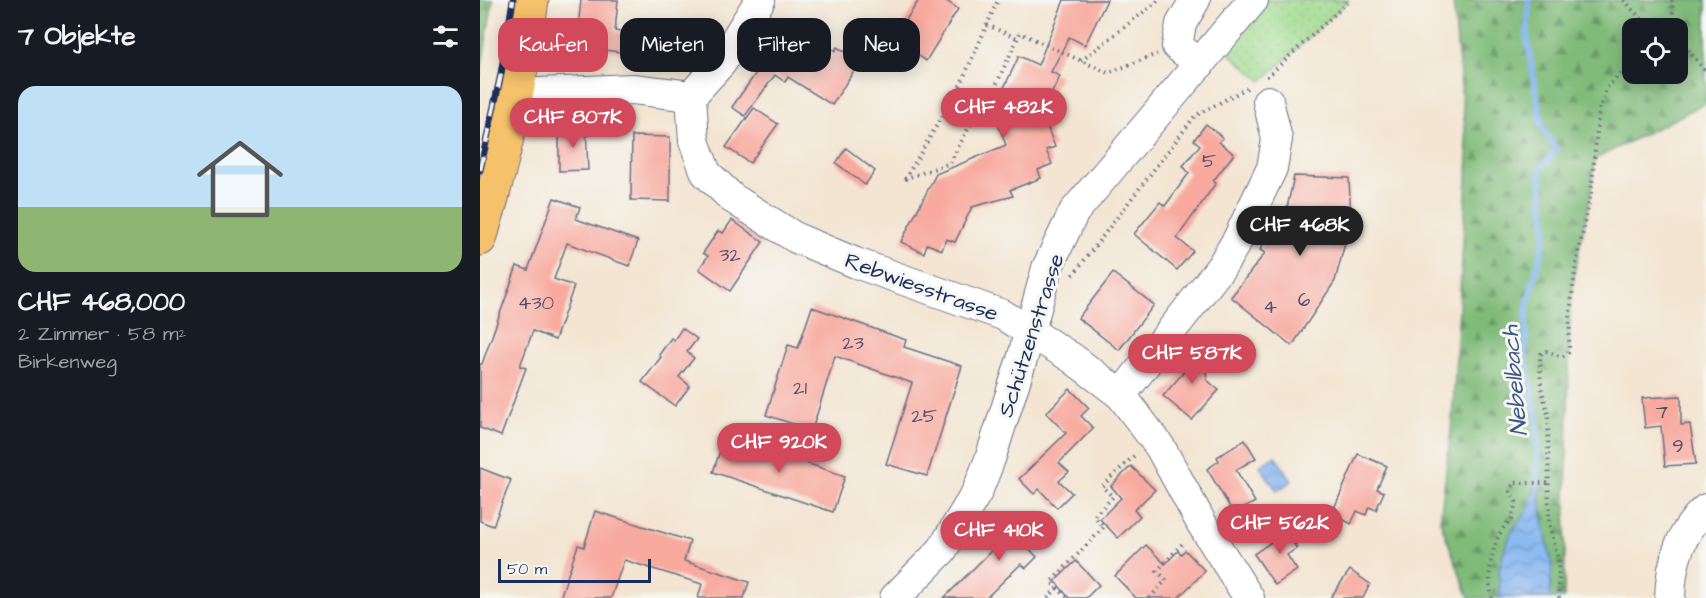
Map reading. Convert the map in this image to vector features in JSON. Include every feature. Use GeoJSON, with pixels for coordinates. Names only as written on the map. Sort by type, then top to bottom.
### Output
{"type":"FeatureCollection","features":[{"type":"Feature","properties":{"kind":"main road"},"geometry":{"type":"LineString","coordinates":[[480,239],[495,188],[516,94],[532,0]]}},
{"type":"Feature","properties":{"kind":"street"},"geometry":{"type":"LineString","coordinates":[[516,94],[633,89],[691,96],[721,63],[760,0]]}},
{"type":"Feature","properties":{"kind":"street"},"geometry":{"type":"LineString","coordinates":[[1188,55],[1180,24],[1195,0]]}},
{"type":"Feature","properties":{"kind":"street","name":"Schützenstrasse"},"geometry":{"type":"LineString","coordinates":[[895,598],[942,550],[977,492],[990,459],[1047,268],[1074,213],[1188,55],[1253,0]]}},
{"type":"Feature","properties":{"kind":"street"},"geometry":{"type":"LineString","coordinates":[[1121,395],[1221,267],[1238,239],[1272,168],[1277,139],[1261,89]]}},
{"type":"Feature","properties":{"kind":"street","name":"Rebwiesstrasse"},"geometry":{"type":"LineString","coordinates":[[691,96],[694,141],[706,173],[732,198],[796,238],[1003,315],[1072,358],[1121,395],[1160,447],[1202,524],[1249,598]]}},
{"type":"Feature","properties":{"kind":"street"},"geometry":{"type":"LineString","coordinates":[[1670,598],[1670,572],[1680,543],[1698,516],[1706,509]]}},
{"type":"Feature","properties":{"kind":"path"},"geometry":{"type":"LineString","coordinates":[[998,0],[959,88],[905,179],[950,163],[979,108],[985,109],[1020,33],[1108,73],[1188,55]]}},
{"type":"Feature","properties":{"kind":"path"},"geometry":{"type":"LineString","coordinates":[[1081,61],[1159,0]]}},
{"type":"Feature","properties":{"kind":"path"},"geometry":{"type":"LineString","coordinates":[[1071,278],[1195,116],[1261,89],[1350,0]]}},
{"type":"Feature","properties":{"kind":"path"},"geometry":{"type":"LineString","coordinates":[[1624,0],[1641,18]]}},
{"type":"Feature","properties":{"kind":"path"},"geometry":{"type":"LineString","coordinates":[[1672,0],[1673,18]]}},
{"type":"Feature","properties":{"kind":"path"},"geometry":{"type":"LineString","coordinates":[[987,25],[1017,38]]}},
{"type":"Feature","properties":{"kind":"path"},"geometry":{"type":"LineString","coordinates":[[1688,50],[1706,72]]}},
{"type":"Feature","properties":{"kind":"path"},"geometry":{"type":"LineString","coordinates":[[1559,598],[1558,558],[1550,522],[1547,483],[1548,414],[1541,387],[1540,357],[1546,351],[1559,357],[1568,353],[1576,264],[1591,193],[1599,110],[1606,89],[1622,72]]}},
{"type":"Feature","properties":{"kind":"path"},"geometry":{"type":"LineString","coordinates":[[1068,598],[1051,582],[1104,527],[1094,516],[1113,497],[1102,486],[1152,438]]}},
{"type":"Feature","properties":{"kind":"path"},"geometry":{"type":"LineString","coordinates":[[1492,598],[1490,586],[1492,554],[1507,523],[1512,519],[1516,502],[1510,492],[1514,483],[1547,483]]}},
{"type":"Feature","properties":{"kind":"path"},"geometry":{"type":"LineString","coordinates":[[1150,598],[1167,580],[1157,571],[1202,524]]}},
{"type":"Feature","properties":{"kind":"path"},"geometry":{"type":"LineString","coordinates":[[1048,598],[1058,588]]}},
{"type":"Feature","properties":{"kind":"green space"},"geometry":{"type":"Polygon","coordinates":[[[480,0],[493,0],[480,77],[480,0]]]}},
{"type":"Feature","properties":{"kind":"green space"},"geometry":{"type":"Polygon","coordinates":[[[1253,0],[1349,0],[1262,81],[1217,43],[1253,0]]]}},
{"type":"Feature","properties":{"kind":"green space"},"geometry":{"type":"Polygon","coordinates":[[[1453,0],[1706,0],[1706,103],[1595,159],[1591,193],[1576,264],[1570,312],[1564,598],[1469,598],[1440,521],[1452,422],[1468,162],[1453,0]]]}},
{"type":"Feature","properties":{"kind":"water"},"geometry":{"type":"Polygon","coordinates":[[[1275,456],[1292,481],[1277,491],[1260,466],[1275,456]]]}},
{"type":"Feature","properties":{"kind":"water"},"geometry":{"type":"Polygon","coordinates":[[[1536,485],[1539,486],[1552,566],[1550,598],[1500,598],[1499,571],[1503,553],[1512,531],[1527,511],[1536,485]]]}},
{"type":"Feature","properties":{"kind":"building"},"geometry":{"type":"Polygon","coordinates":[[[581,0],[618,0],[615,31],[620,32],[620,52],[608,51],[608,18],[579,18],[581,0]]]}},
{"type":"Feature","properties":{"kind":"building"},"geometry":{"type":"Polygon","coordinates":[[[919,0],[945,0],[958,9],[926,61],[920,57],[920,18],[907,18],[919,0]]]}},
{"type":"Feature","properties":{"kind":"building"},"geometry":{"type":"Polygon","coordinates":[[[1064,0],[1107,0],[1085,45],[1069,37],[1051,72],[1060,76],[1042,113],[1055,147],[1046,150],[1052,164],[1038,170],[1041,178],[1010,190],[1013,196],[972,207],[955,242],[946,239],[942,250],[927,244],[924,253],[901,242],[936,174],[1006,145],[993,111],[1019,56],[1038,65],[1064,0]]]}},
{"type":"Feature","properties":{"kind":"building"},"geometry":{"type":"Polygon","coordinates":[[[837,47],[843,51],[843,72],[853,72],[832,105],[788,77],[785,82],[775,75],[745,116],[732,107],[757,72],[831,72],[831,48],[835,51],[837,47]]]}},
{"type":"Feature","properties":{"kind":"building"},"geometry":{"type":"Polygon","coordinates":[[[754,108],[778,124],[750,163],[726,147],[754,108]]]}},
{"type":"Feature","properties":{"kind":"building"},"geometry":{"type":"Polygon","coordinates":[[[1206,124],[1223,138],[1219,142],[1234,154],[1213,181],[1216,183],[1177,238],[1193,251],[1177,270],[1134,234],[1160,202],[1165,206],[1189,173],[1183,166],[1200,145],[1194,140],[1206,124]]]}},
{"type":"Feature","properties":{"kind":"building"},"geometry":{"type":"Polygon","coordinates":[[[586,126],[588,170],[559,171],[559,128],[586,126]]]}},
{"type":"Feature","properties":{"kind":"building"},"geometry":{"type":"Polygon","coordinates":[[[632,136],[670,137],[670,201],[631,200],[632,136]]]}},
{"type":"Feature","properties":{"kind":"building"},"geometry":{"type":"Polygon","coordinates":[[[846,148],[875,171],[865,185],[836,163],[846,148]]]}},
{"type":"Feature","properties":{"kind":"building"},"geometry":{"type":"Polygon","coordinates":[[[1294,176],[1349,178],[1351,221],[1335,281],[1292,346],[1231,297],[1265,253],[1260,250],[1277,217],[1286,219],[1294,176]]]}},
{"type":"Feature","properties":{"kind":"building"},"geometry":{"type":"Polygon","coordinates":[[[554,198],[580,207],[576,219],[638,241],[629,266],[567,243],[554,279],[574,286],[555,340],[533,331],[520,366],[526,368],[501,436],[480,428],[480,364],[482,364],[517,266],[528,270],[554,198]]]}},
{"type":"Feature","properties":{"kind":"building"},"geometry":{"type":"Polygon","coordinates":[[[732,220],[763,242],[730,291],[699,269],[708,256],[703,253],[718,231],[723,233],[732,220]]]}},
{"type":"Feature","properties":{"kind":"building"},"geometry":{"type":"Polygon","coordinates":[[[1113,273],[1154,305],[1119,350],[1078,318],[1113,273]]]}},
{"type":"Feature","properties":{"kind":"building"},"geometry":{"type":"Polygon","coordinates":[[[812,307],[906,340],[904,347],[962,366],[927,476],[886,464],[912,383],[835,356],[812,430],[766,415],[788,345],[798,348],[812,307]]]}},
{"type":"Feature","properties":{"kind":"building"},"geometry":{"type":"Polygon","coordinates":[[[682,328],[697,339],[687,352],[694,358],[679,377],[690,386],[675,406],[642,382],[661,357],[659,355],[671,338],[674,340],[682,328]]]}},
{"type":"Feature","properties":{"kind":"building"},"geometry":{"type":"Polygon","coordinates":[[[1204,349],[1207,380],[1219,390],[1192,420],[1163,396],[1183,373],[1181,351],[1204,349]]]}},
{"type":"Feature","properties":{"kind":"building"},"geometry":{"type":"Polygon","coordinates":[[[1070,389],[1089,408],[1081,416],[1093,428],[1059,463],[1069,472],[1059,481],[1072,493],[1057,508],[1039,489],[1034,494],[1019,479],[1066,433],[1046,413],[1070,389]]]}},
{"type":"Feature","properties":{"kind":"building"},"geometry":{"type":"Polygon","coordinates":[[[1681,396],[1681,425],[1690,424],[1696,464],[1665,466],[1661,426],[1645,428],[1642,398],[1681,396]]]}},
{"type":"Feature","properties":{"kind":"building"},"geometry":{"type":"Polygon","coordinates":[[[725,436],[845,476],[833,512],[713,472],[725,436]]]}},
{"type":"Feature","properties":{"kind":"building"},"geometry":{"type":"Polygon","coordinates":[[[1245,440],[1256,458],[1236,470],[1255,502],[1234,514],[1207,469],[1219,461],[1217,457],[1245,440]]]}},
{"type":"Feature","properties":{"kind":"building"},"geometry":{"type":"Polygon","coordinates":[[[1358,454],[1387,466],[1377,489],[1384,492],[1376,510],[1369,507],[1366,515],[1357,511],[1351,524],[1332,513],[1358,454]]]}},
{"type":"Feature","properties":{"kind":"building"},"geometry":{"type":"Polygon","coordinates":[[[1131,466],[1155,490],[1134,510],[1140,516],[1118,538],[1100,519],[1121,498],[1111,486],[1131,466]]]}},
{"type":"Feature","properties":{"kind":"building"},"geometry":{"type":"Polygon","coordinates":[[[480,468],[511,480],[493,526],[480,521],[480,468]]]}},
{"type":"Feature","properties":{"kind":"building"},"geometry":{"type":"Polygon","coordinates":[[[595,511],[690,541],[684,561],[749,582],[744,598],[698,598],[702,584],[624,560],[611,598],[560,598],[578,545],[584,547],[595,511]]]}},
{"type":"Feature","properties":{"kind":"building"},"geometry":{"type":"Polygon","coordinates":[[[1020,514],[1038,532],[1026,545],[1037,557],[1026,568],[1021,564],[986,598],[944,598],[1000,542],[996,539],[1020,514]]]}},
{"type":"Feature","properties":{"kind":"building"},"geometry":{"type":"Polygon","coordinates":[[[1296,525],[1305,538],[1294,545],[1297,548],[1287,555],[1297,570],[1275,585],[1254,554],[1296,525]]]}},
{"type":"Feature","properties":{"kind":"building"},"geometry":{"type":"Polygon","coordinates":[[[1146,545],[1165,564],[1178,551],[1181,554],[1185,550],[1205,571],[1178,598],[1136,598],[1115,576],[1146,545]]]}},
{"type":"Feature","properties":{"kind":"building"},"geometry":{"type":"Polygon","coordinates":[[[1076,561],[1099,585],[1086,598],[1069,598],[1055,581],[1076,561]]]}},
{"type":"Feature","properties":{"kind":"building"},"geometry":{"type":"Polygon","coordinates":[[[1350,570],[1370,584],[1363,598],[1330,598],[1350,570]]]}},
{"type":"Feature","properties":{"kind":"waterway","name":"Nebelbach"},"geometry":{"type":"LineString","coordinates":[[1529,0],[1527,39],[1542,127],[1556,150],[1540,170],[1546,233],[1527,306],[1525,358],[1537,419],[1538,485]]}},
{"type":"Feature","properties":{"kind":"railway"},"geometry":{"type":"LineString","coordinates":[[480,170],[501,74],[513,0]]}}]}
